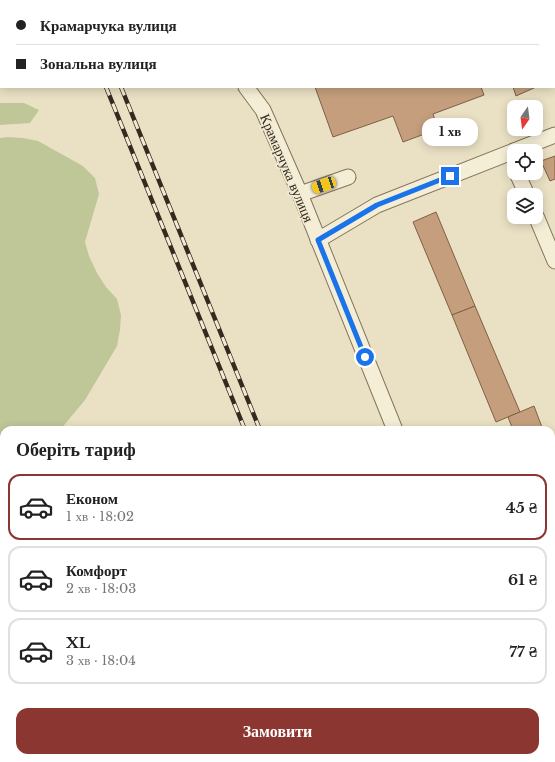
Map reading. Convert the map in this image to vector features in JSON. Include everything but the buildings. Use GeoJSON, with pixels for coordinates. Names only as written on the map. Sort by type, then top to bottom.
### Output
{"type":"FeatureCollection","features":[{"type":"Feature","properties":{"kind":"street","name":"Крамарчука вулиця"},"geometry":{"type":"LineString","coordinates":[[247,88],[264,110],[300,194],[393,426]]}},
{"type":"Feature","properties":{"kind":"street"},"geometry":{"type":"LineString","coordinates":[[536,144],[555,135]]}},
{"type":"Feature","properties":{"kind":"street"},"geometry":{"type":"LineString","coordinates":[[318,240],[377,205],[507,157]]}},
{"type":"Feature","properties":{"kind":"street"},"geometry":{"type":"LineString","coordinates":[[300,194],[348,177]]}},
{"type":"Feature","properties":{"kind":"street"},"geometry":{"type":"LineString","coordinates":[[539,224],[555,261]]}},
{"type":"Feature","properties":{"kind":"green space"},"geometry":{"type":"Polygon","coordinates":[[[0,103],[24,103],[39,110],[30,123],[0,125],[0,103]]]}},
{"type":"Feature","properties":{"kind":"green space"},"geometry":{"type":"Polygon","coordinates":[[[0,138],[23,138],[38,141],[83,166],[95,178],[99,194],[85,242],[89,256],[97,273],[106,287],[117,299],[121,315],[120,330],[117,346],[85,400],[63,426],[0,426],[0,138]]]}},
{"type":"Feature","properties":{"kind":"railway"},"geometry":{"type":"LineString","coordinates":[[106,88],[243,426]]}},
{"type":"Feature","properties":{"kind":"railway"},"geometry":{"type":"LineString","coordinates":[[121,88],[258,426]]}},
{"type":"Feature","properties":{"kind":"route"},"geometry":{"type":"LineString","coordinates":[[365,357],[318,240],[377,205],[450,176]]}}]}
